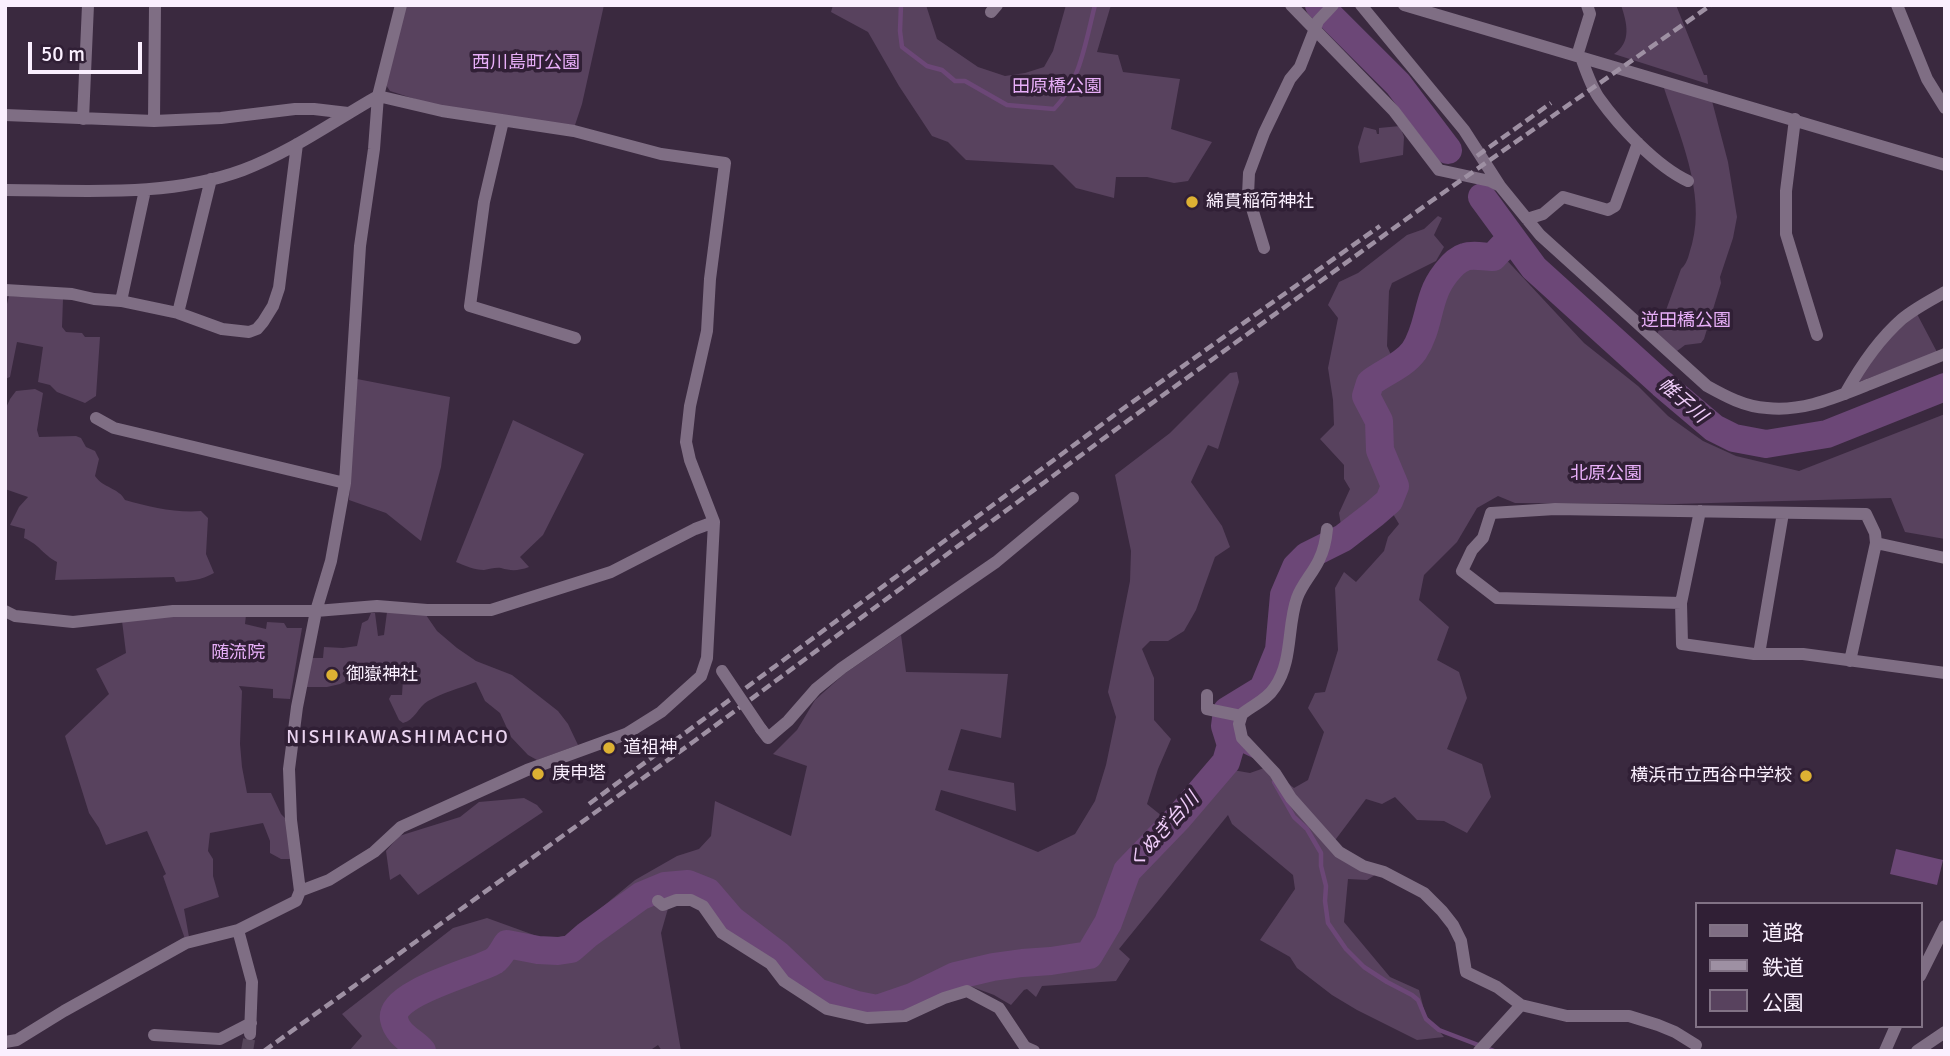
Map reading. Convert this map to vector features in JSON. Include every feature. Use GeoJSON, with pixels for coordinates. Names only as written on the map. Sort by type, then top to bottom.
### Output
{"type":"FeatureCollection","features":[{"type":"Feature","properties":{"kind":"street"},"geometry":{"type":"LineString","coordinates":[[82,119],[88,5]]}},
{"type":"Feature","properties":{"kind":"street"},"geometry":{"type":"LineString","coordinates":[[154,121],[155,5]]}},
{"type":"Feature","properties":{"kind":"street"},"geometry":{"type":"LineString","coordinates":[[12,1044],[64,1011],[186,943],[238,930],[296,901],[300,891],[291,821],[289,769],[297,707],[316,611],[331,561],[345,483],[360,246],[374,149],[378,96],[401,5]]}},
{"type":"Feature","properties":{"kind":"street"},"geometry":{"type":"LineString","coordinates":[[1291,5],[1316,25],[1394,111],[1439,170],[1490,181],[1500,186]]}},
{"type":"Feature","properties":{"kind":"street"},"geometry":{"type":"LineString","coordinates":[[1264,248],[1248,195],[1250,173],[1264,133],[1290,79],[1300,66],[1316,25],[1333,5]]}},
{"type":"Feature","properties":{"kind":"street"},"geometry":{"type":"LineString","coordinates":[[1360,5],[1464,130],[1500,186],[1540,234],[1676,359],[1720,394],[1737,402],[1764,408],[1790,409],[1817,404],[1945,354]]}},
{"type":"Feature","properties":{"kind":"street"},"geometry":{"type":"LineString","coordinates":[[1404,5],[1945,165]]}},
{"type":"Feature","properties":{"kind":"street"},"geometry":{"type":"LineString","coordinates":[[1587,5],[1590,14],[1579,57],[1599,97],[1638,143],[1678,177],[1688,181]]}},
{"type":"Feature","properties":{"kind":"street"},"geometry":{"type":"LineString","coordinates":[[1897,5],[1927,79],[1945,108]]}},
{"type":"Feature","properties":{"kind":"street"},"geometry":{"type":"LineString","coordinates":[[5,190],[145,190],[177,187],[211,179],[243,170],[297,144],[378,96],[442,111],[574,131],[661,154],[725,163],[710,279],[707,331],[690,406],[686,442],[690,460],[714,522],[707,657],[701,676],[661,712],[626,734],[527,769],[401,827],[374,852],[329,880],[300,891]]}},
{"type":"Feature","properties":{"kind":"street"},"geometry":{"type":"LineString","coordinates":[[5,115],[154,121],[221,118],[295,109],[348,113]]}},
{"type":"Feature","properties":{"kind":"street"},"geometry":{"type":"LineString","coordinates":[[1795,119],[1786,191],[1786,234],[1817,335]]}},
{"type":"Feature","properties":{"kind":"street"},"geometry":{"type":"LineString","coordinates":[[503,121],[484,202],[470,306],[575,338]]}},
{"type":"Feature","properties":{"kind":"street"},"geometry":{"type":"LineString","coordinates":[[1527,219],[1543,214],[1563,197],[1608,210],[1615,206],[1638,143]]}},
{"type":"Feature","properties":{"kind":"street"},"geometry":{"type":"LineString","coordinates":[[5,290],[72,294],[121,301],[178,313],[222,329],[249,332],[257,329],[273,306],[279,288],[297,144]]}},
{"type":"Feature","properties":{"kind":"street"},"geometry":{"type":"LineString","coordinates":[[178,313],[211,179]]}},
{"type":"Feature","properties":{"kind":"street"},"geometry":{"type":"LineString","coordinates":[[121,301],[145,190]]}},
{"type":"Feature","properties":{"kind":"street"},"geometry":{"type":"LineString","coordinates":[[1845,394],[1855,376],[1903,318],[1945,292]]}},
{"type":"Feature","properties":{"kind":"street"},"geometry":{"type":"LineString","coordinates":[[96,418],[114,428],[345,483]]}},
{"type":"Feature","properties":{"kind":"street"},"geometry":{"type":"LineString","coordinates":[[707,657],[722,671],[768,738],[842,668],[996,562],[1073,498]]}},
{"type":"Feature","properties":{"kind":"street"},"geometry":{"type":"LineString","coordinates":[[1681,603],[1497,598],[1462,571],[1472,550],[1483,538],[1491,513],[1555,509],[1866,514],[1875,533],[1876,544],[1850,661]]}},
{"type":"Feature","properties":{"kind":"street"},"geometry":{"type":"LineString","coordinates":[[1700,511],[1681,603],[1682,644],[1759,654],[1802,654],[1945,673]]}},
{"type":"Feature","properties":{"kind":"street"},"geometry":{"type":"LineString","coordinates":[[1759,654],[1783,513]]}},
{"type":"Feature","properties":{"kind":"street"},"geometry":{"type":"LineString","coordinates":[[9,616],[73,622],[173,611],[316,611],[377,606],[428,610],[491,610],[611,572],[695,528],[714,522]]}},
{"type":"Feature","properties":{"kind":"street"},"geometry":{"type":"LineString","coordinates":[[1207,695],[1207,709],[1238,715],[1262,701],[1276,686],[1288,652],[1298,596],[1319,561],[1327,529]]}},
{"type":"Feature","properties":{"kind":"street"},"geometry":{"type":"LineString","coordinates":[[1876,544],[1945,558]]}},
{"type":"Feature","properties":{"kind":"street"},"geometry":{"type":"LineString","coordinates":[[1238,715],[1242,738],[1275,773],[1291,798],[1339,852],[1424,894],[1453,925],[1461,941],[1466,972],[1497,987],[1521,1005],[1567,1016],[1629,1016],[1666,1028],[1696,1045]]}},
{"type":"Feature","properties":{"kind":"street"},"geometry":{"type":"LineString","coordinates":[[658,901],[663,905],[676,900],[691,900],[703,906],[722,933],[771,964],[784,981],[827,1009],[867,1018],[905,1016],[967,990],[999,1008],[1025,1047],[1034,1051]]}},
{"type":"Feature","properties":{"kind":"street"},"geometry":{"type":"LineString","coordinates":[[1922,972],[1945,926]]}},
{"type":"Feature","properties":{"kind":"street"},"geometry":{"type":"LineString","coordinates":[[154,1035],[220,1040],[250,1028],[252,982],[238,930]]}},
{"type":"Feature","properties":{"kind":"street"},"geometry":{"type":"LineString","coordinates":[[1483,1048],[1521,1005]]}},
{"type":"Feature","properties":{"kind":"street"},"geometry":{"type":"LineString","coordinates":[[1885,1051],[1895,1028]]}},
{"type":"Feature","properties":{"kind":"street"},"geometry":{"type":"LineString","coordinates":[[1917,1051],[1945,1032]]}},
{"type":"Feature","properties":{"kind":"green space","name":"西川島町公園"},"geometry":{"type":"Polygon","coordinates":[[[406,5],[604,5],[574,128],[443,108],[390,91],[386,85],[406,5]]]}},
{"type":"Feature","properties":{"kind":"green space","name":"田原橋公園"},"geometry":{"type":"Polygon","coordinates":[[[833,5],[926,5],[937,39],[978,67],[1005,76],[1044,67],[1053,51],[1066,5],[1111,5],[1097,52],[1118,55],[1123,72],[1180,79],[1171,129],[1212,142],[1188,181],[1174,183],[1147,177],[1116,177],[1114,198],[1076,188],[1053,165],[966,160],[948,142],[932,136],[868,32],[831,12],[833,5]]]}},
{"type":"Feature","properties":{"kind":"green space"},"geometry":{"type":"Polygon","coordinates":[[[1621,5],[1676,5],[1704,75],[1707,75],[1708,84],[1614,54],[1626,38],[1621,5]]]}},
{"type":"Feature","properties":{"kind":"green space","name":"逆田橋公園"},"geometry":{"type":"Polygon","coordinates":[[[1663,85],[1712,101],[1728,162],[1737,217],[1704,339],[1701,343],[1685,345],[1677,351],[1657,335],[1692,244],[1696,204],[1689,164],[1663,85]]]}},
{"type":"Feature","properties":{"kind":"green space"},"geometry":{"type":"Polygon","coordinates":[[[1400,126],[1404,137],[1403,155],[1360,163],[1358,147],[1364,127],[1376,130],[1379,134],[1379,128],[1400,126]]]}},
{"type":"Feature","properties":{"kind":"green space","name":"北原公園"},"geometry":{"type":"Polygon","coordinates":[[[1438,216],[1442,218],[1434,235],[1444,247],[1436,261],[1392,283],[1389,291],[1387,346],[1391,355],[1405,354],[1421,342],[1431,323],[1420,317],[1426,301],[1452,262],[1465,252],[1490,250],[1500,253],[1584,343],[1638,386],[1668,416],[1703,441],[1736,456],[1799,471],[1945,414],[1945,539],[1905,532],[1891,498],[1675,504],[1515,503],[1498,496],[1477,508],[1457,542],[1424,575],[1419,600],[1449,627],[1437,660],[1459,672],[1467,698],[1447,749],[1482,764],[1491,797],[1467,833],[1444,821],[1417,820],[1395,797],[1382,804],[1366,799],[1330,847],[1375,875],[1367,880],[1348,879],[1344,922],[1390,977],[1419,990],[1425,1014],[1444,1037],[1417,1040],[1357,1010],[1297,968],[1290,957],[1260,940],[1295,889],[1293,875],[1232,824],[1228,815],[1119,949],[1130,959],[1116,981],[1042,986],[1036,997],[1027,989],[1011,1005],[994,995],[962,983],[913,1003],[875,1013],[830,1005],[792,983],[723,927],[711,910],[671,898],[661,933],[681,1051],[662,1051],[658,1045],[649,1051],[349,1051],[362,1036],[342,1014],[453,928],[487,918],[545,939],[567,936],[635,880],[677,856],[699,849],[711,836],[715,801],[791,836],[807,766],[773,754],[797,730],[815,700],[844,674],[901,635],[906,672],[1008,674],[1001,738],[961,729],[948,770],[1014,783],[1016,811],[941,790],[935,810],[1038,852],[1075,834],[1095,801],[1116,717],[1108,692],[1130,581],[1131,551],[1115,475],[1170,433],[1230,373],[1237,372],[1239,382],[1218,449],[1208,445],[1191,482],[1222,526],[1230,547],[1215,557],[1196,610],[1184,631],[1168,641],[1150,641],[1142,649],[1154,678],[1154,720],[1171,739],[1147,804],[1162,816],[1198,805],[1227,769],[1250,773],[1267,767],[1294,788],[1308,780],[1324,732],[1308,708],[1315,693],[1325,692],[1338,650],[1335,588],[1344,572],[1356,582],[1384,551],[1388,537],[1399,524],[1390,509],[1340,547],[1339,513],[1350,489],[1344,479],[1344,465],[1320,439],[1334,425],[1328,368],[1338,318],[1328,305],[1339,282],[1358,273],[1407,235],[1424,229],[1438,216]]]}},
{"type":"Feature","properties":{"kind":"green space"},"geometry":{"type":"Polygon","coordinates":[[[9,296],[63,299],[62,327],[66,332],[82,333],[85,337],[100,337],[96,396],[85,403],[57,392],[50,385],[38,382],[43,347],[17,342],[10,377],[5,379],[5,312],[9,296]]]}},
{"type":"Feature","properties":{"kind":"green space"},"geometry":{"type":"Polygon","coordinates":[[[1917,314],[1937,352],[1856,383],[1888,339],[1917,314]]]}},
{"type":"Feature","properties":{"kind":"green space"},"geometry":{"type":"Polygon","coordinates":[[[357,379],[450,397],[441,467],[421,541],[386,513],[349,500],[357,379]]]}},
{"type":"Feature","properties":{"kind":"green space"},"geometry":{"type":"Polygon","coordinates":[[[35,389],[43,393],[37,430],[39,437],[81,438],[86,447],[95,451],[99,459],[95,476],[125,500],[163,509],[201,511],[208,518],[206,554],[214,573],[200,579],[176,582],[174,577],[55,580],[57,562],[24,538],[25,529],[10,525],[19,507],[28,497],[5,489],[5,410],[16,391],[35,389]]]}},
{"type":"Feature","properties":{"kind":"green space"},"geometry":{"type":"Polygon","coordinates":[[[513,420],[584,454],[543,535],[520,557],[529,567],[515,570],[473,569],[456,562],[513,420]]]}},
{"type":"Feature","properties":{"kind":"green space"},"geometry":{"type":"Polygon","coordinates":[[[387,612],[426,615],[437,631],[457,648],[476,661],[512,675],[558,711],[578,745],[537,760],[528,755],[511,737],[500,713],[485,701],[476,682],[428,701],[411,719],[403,723],[389,699],[391,695],[402,695],[403,679],[382,683],[374,675],[351,678],[327,687],[304,687],[311,658],[323,658],[324,647],[357,646],[362,623],[368,620],[371,613],[375,613],[378,636],[384,635],[387,612]]]}},
{"type":"Feature","properties":{"kind":"green space","name":"随流院"},"geometry":{"type":"Polygon","coordinates":[[[168,614],[246,615],[245,624],[266,629],[267,622],[284,623],[287,628],[302,628],[290,699],[273,698],[273,689],[239,686],[242,691],[240,744],[247,793],[271,793],[281,814],[288,821],[292,859],[281,859],[270,853],[270,841],[263,823],[210,833],[208,851],[213,859],[213,876],[219,897],[184,909],[189,937],[185,939],[163,876],[166,874],[147,831],[106,845],[89,813],[65,736],[109,694],[96,669],[126,653],[122,621],[168,614]]]}},
{"type":"Feature","properties":{"kind":"green space"},"geometry":{"type":"Polygon","coordinates":[[[524,798],[543,812],[418,895],[400,874],[390,880],[386,851],[399,836],[460,817],[479,802],[524,798]]]}},
{"type":"Feature","properties":{"kind":"shaded area"},"geometry":{"type":"Polygon","coordinates":[[[1896,849],[1943,860],[1937,885],[1890,874],[1896,849]]]}},
{"type":"Feature","properties":{"kind":"waterway"},"geometry":{"type":"LineString","coordinates":[[901,5],[902,47],[927,66],[942,70],[955,81],[965,81],[1007,105],[1054,109],[1063,99],[1076,74],[1095,5]]}},
{"type":"Feature","properties":{"kind":"waterway","name":"帷子川"},"geometry":{"type":"LineString","coordinates":[[1319,5],[1398,84],[1448,150]]}},
{"type":"Feature","properties":{"kind":"waterway","name":"帷子川"},"geometry":{"type":"LineString","coordinates":[[1482,197],[1534,268],[1662,384],[1714,428],[1734,438],[1766,444],[1827,434],[1945,387]]}},
{"type":"Feature","properties":{"kind":"waterway","name":"くぬぎ台川"},"geometry":{"type":"LineString","coordinates":[[422,1051],[402,1034],[394,1019],[396,1009],[418,992],[494,961],[507,944],[538,950],[571,949],[641,896],[665,886],[688,884],[708,892],[732,920],[778,955],[817,992],[877,1009],[912,997],[955,976],[993,967],[1089,955],[1108,923],[1127,871],[1179,817],[1226,762],[1231,745],[1225,726],[1227,711],[1263,689],[1279,650],[1284,595],[1296,567],[1307,556],[1343,538],[1389,501],[1395,486],[1380,450],[1379,421],[1366,396],[1370,383],[1399,365],[1414,351],[1424,330],[1436,289],[1451,267],[1468,256],[1493,257],[1511,238]]}},
{"type":"Feature","properties":{"kind":"waterway"},"geometry":{"type":"LineString","coordinates":[[1231,745],[1254,756]]}},
{"type":"Feature","properties":{"kind":"waterway"},"geometry":{"type":"LineString","coordinates":[[1274,782],[1294,817],[1307,829],[1321,853],[1328,923],[1346,949],[1364,967],[1418,1000],[1426,1019],[1439,1030],[1494,1051]]}},
{"type":"Feature","properties":{"kind":"tunnel"},"geometry":{"type":"LineString","coordinates":[[247,1051],[250,1034]]}},
{"type":"Feature","properties":{"kind":"railway"},"geometry":{"type":"LineString","coordinates":[[264,1051],[693,742],[1130,419],[1430,202],[1711,5]]}},
{"type":"Feature","properties":{"kind":"railway"},"geometry":{"type":"LineString","coordinates":[[1477,156],[1551,103]]}},
{"type":"Feature","properties":{"kind":"railway"},"geometry":{"type":"LineString","coordinates":[[589,804],[1124,408],[1380,226]]}},
{"type":"Feature","properties":{"kind":"place","name":"綿貫稲荷神社"},"geometry":{"type":"Point","coordinates":[1192,202]}},
{"type":"Feature","properties":{"kind":"place","name":"御嶽神社"},"geometry":{"type":"Point","coordinates":[332,675]}},
{"type":"Feature","properties":{"kind":"place","name":"道祖神"},"geometry":{"type":"Point","coordinates":[609,748]}},
{"type":"Feature","properties":{"kind":"place","name":"庚申塔"},"geometry":{"type":"Point","coordinates":[538,774]}},
{"type":"Feature","properties":{"kind":"place","name":"横浜市立西谷中学校"},"geometry":{"type":"Point","coordinates":[1806,776]}},
{"type":"Feature","properties":{"kind":"district","name":"NISHIKAWASHIMACHO"},"geometry":{"type":"Point","coordinates":[398,738]}}]}
